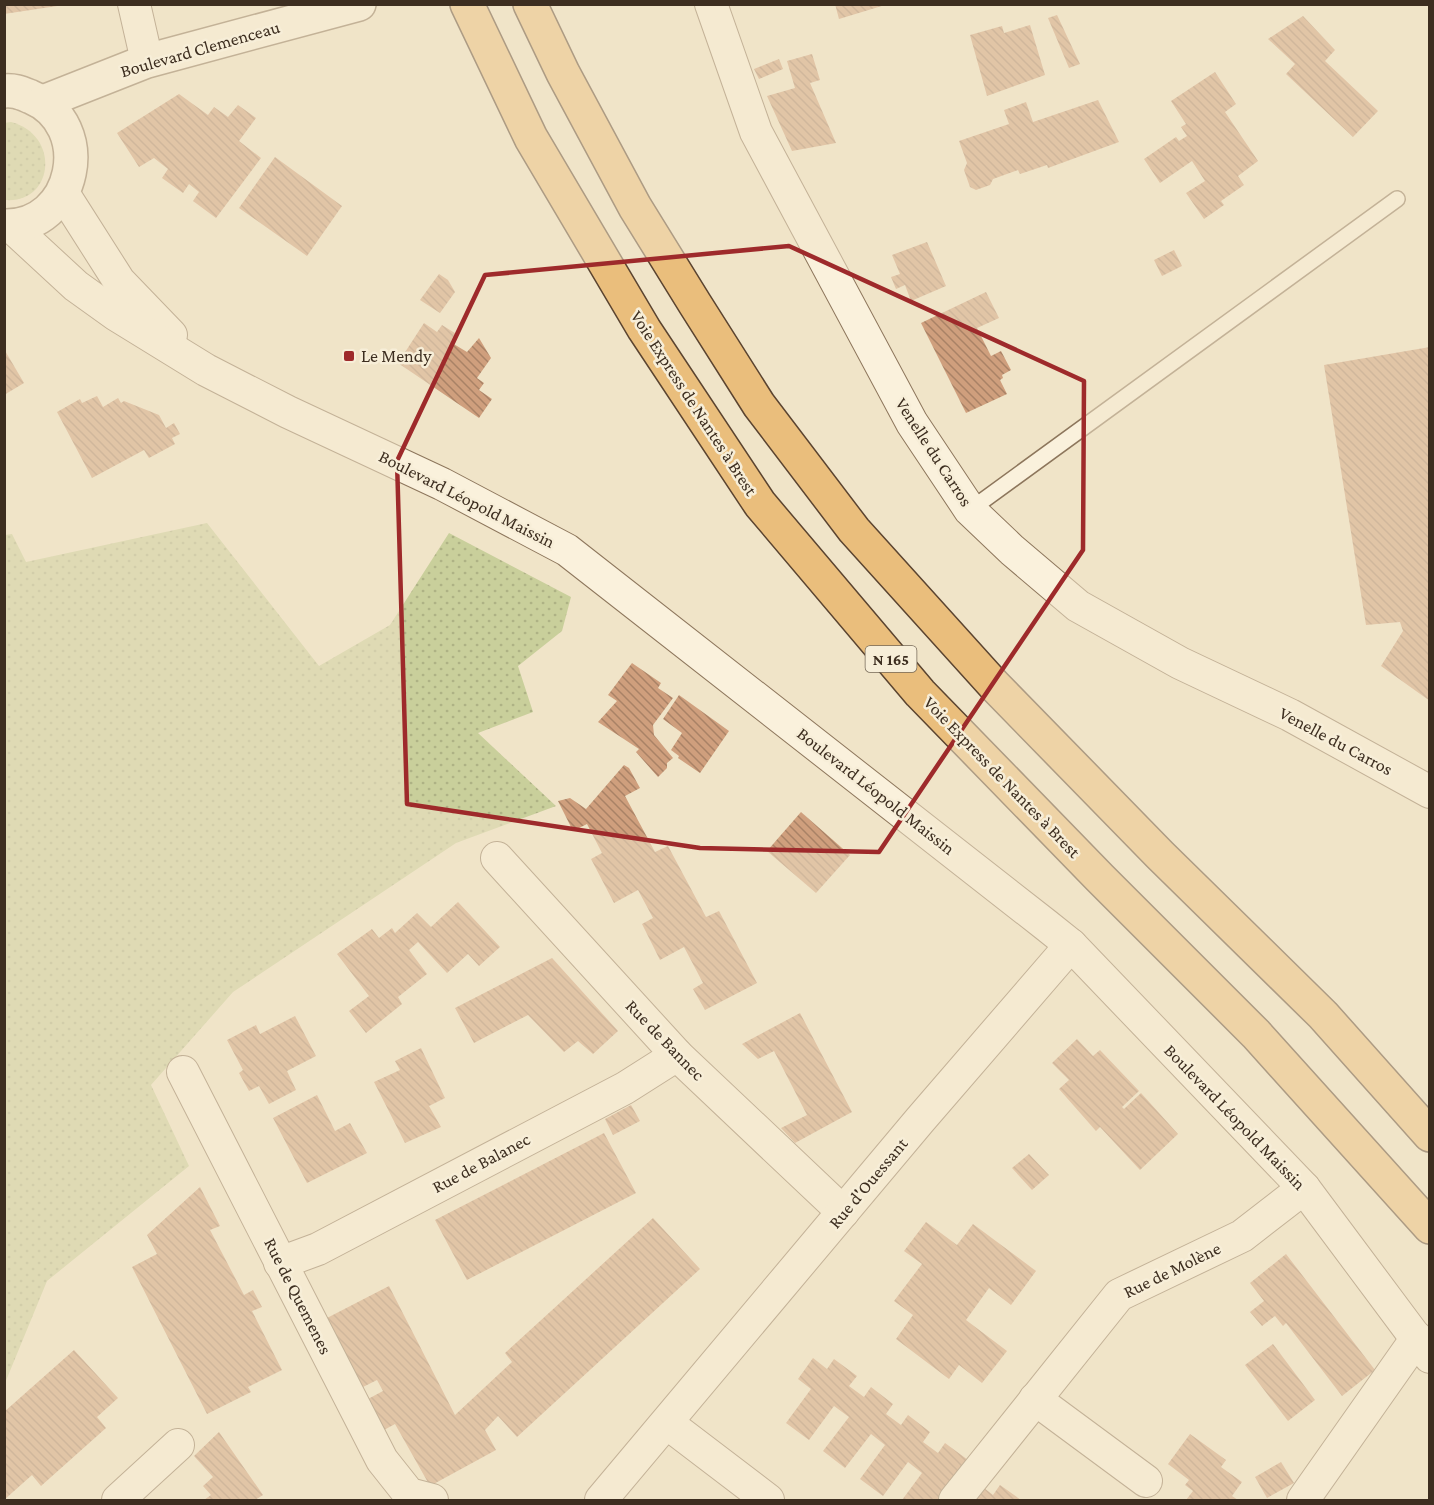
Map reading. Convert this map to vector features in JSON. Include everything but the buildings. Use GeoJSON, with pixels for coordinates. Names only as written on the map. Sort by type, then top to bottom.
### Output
{"type":"FeatureCollection","features":[{"type":"Feature","properties":{"kind":"highway","name":"Voie Express de Nantes à Brest"},"geometry":{"type":"LineString","coordinates":[[467,4],[531,138],[644,329],[760,504],[920,693],[1256,1034],[1430,1227]]}},
{"type":"Feature","properties":{"kind":"highway"},"geometry":{"type":"LineString","coordinates":[[530,4],[563,73],[635,207],[694,304],[759,405],[854,530],[994,685],[1160,855],[1323,1015],[1430,1135]]}},
{"type":"Feature","properties":{"kind":"street"},"geometry":{"type":"LineString","coordinates":[[134,4],[147,61]]}},
{"type":"Feature","properties":{"kind":"street","name":"Boulevard Clemenceau"},"geometry":{"type":"LineString","coordinates":[[43,102],[147,61],[359,4]]}},
{"type":"Feature","properties":{"kind":"street","name":"Venelle du Carros"},"geometry":{"type":"LineString","coordinates":[[711,4],[756,132],[912,423],[970,510],[1012,550],[1078,606],[1180,663],[1290,716],[1430,792]]}},
{"type":"Feature","properties":{"kind":"street"},"geometry":{"type":"LineString","coordinates":[[4,91],[15,90],[43,102],[58,116],[68,134],[72,154],[70,174],[63,193],[49,210],[31,221],[8,226]]}},
{"type":"Feature","properties":{"kind":"street","name":"Boulevard Léopold Maissin"},"geometry":{"type":"LineString","coordinates":[[63,193],[119,281],[206,370]]}},
{"type":"Feature","properties":{"kind":"street","name":"Boulevard Léopold Maissin"},"geometry":{"type":"LineString","coordinates":[[8,226],[86,293],[206,370],[288,412],[452,489],[567,550],[1071,945],[1304,1188],[1423,1348]]}},
{"type":"Feature","properties":{"kind":"street","name":"Rue de Bannec"},"geometry":{"type":"LineString","coordinates":[[496,858],[677,1055],[843,1212]]}},
{"type":"Feature","properties":{"kind":"street","name":"Rue d'Ouessant"},"geometry":{"type":"LineString","coordinates":[[601,1500],[1071,945]]}},
{"type":"Feature","properties":{"kind":"street","name":"Rue de Balanec"},"geometry":{"type":"LineString","coordinates":[[280,1263],[318,1249],[625,1088],[677,1055]]}},
{"type":"Feature","properties":{"kind":"street","name":"Rue de Quemenes"},"geometry":{"type":"LineString","coordinates":[[183,1072],[382,1460],[409,1494],[432,1500]]}},
{"type":"Feature","properties":{"kind":"street","name":"Rue de Molène"},"geometry":{"type":"LineString","coordinates":[[955,1500],[1119,1295],[1242,1236],[1304,1188]]}},
{"type":"Feature","properties":{"kind":"street"},"geometry":{"type":"LineString","coordinates":[[1304,1500],[1423,1348]]}},
{"type":"Feature","properties":{"kind":"street"},"geometry":{"type":"LineString","coordinates":[[1035,1399],[1146,1481]]}},
{"type":"Feature","properties":{"kind":"street"},"geometry":{"type":"LineString","coordinates":[[668,1423],[768,1500]]}},
{"type":"Feature","properties":{"kind":"street"},"geometry":{"type":"LineString","coordinates":[[118,1500],[178,1445]]}},
{"type":"Feature","properties":{"kind":"lane"},"geometry":{"type":"LineString","coordinates":[[970,510],[1397,199]]}},
{"type":"Feature","properties":{"kind":"highlighted area"},"geometry":{"type":"Polygon","coordinates":[[[789,246],[1084,381],[1083,550],[879,852],[700,848],[407,804],[397,461],[485,275],[789,246]]]}},
{"type":"Feature","properties":{"kind":"green space"},"geometry":{"type":"Polygon","coordinates":[[[11,122],[27,129],[38,140],[44,153],[45,167],[42,181],[34,191],[21,198],[5,200],[4,123],[11,122]]]}},
{"type":"Feature","properties":{"kind":"green space"},"geometry":{"type":"Polygon","coordinates":[[[207,523],[319,666],[390,625],[449,533],[571,597],[562,631],[518,666],[533,712],[478,733],[556,806],[456,843],[233,992],[151,1085],[189,1166],[47,1281],[5,1383],[5,535],[12,534],[26,562],[207,523]]]}},
{"type":"Feature","properties":{"kind":"place","name":"Le Mendy"},"geometry":{"type":"Point","coordinates":[349,356]}}]}
